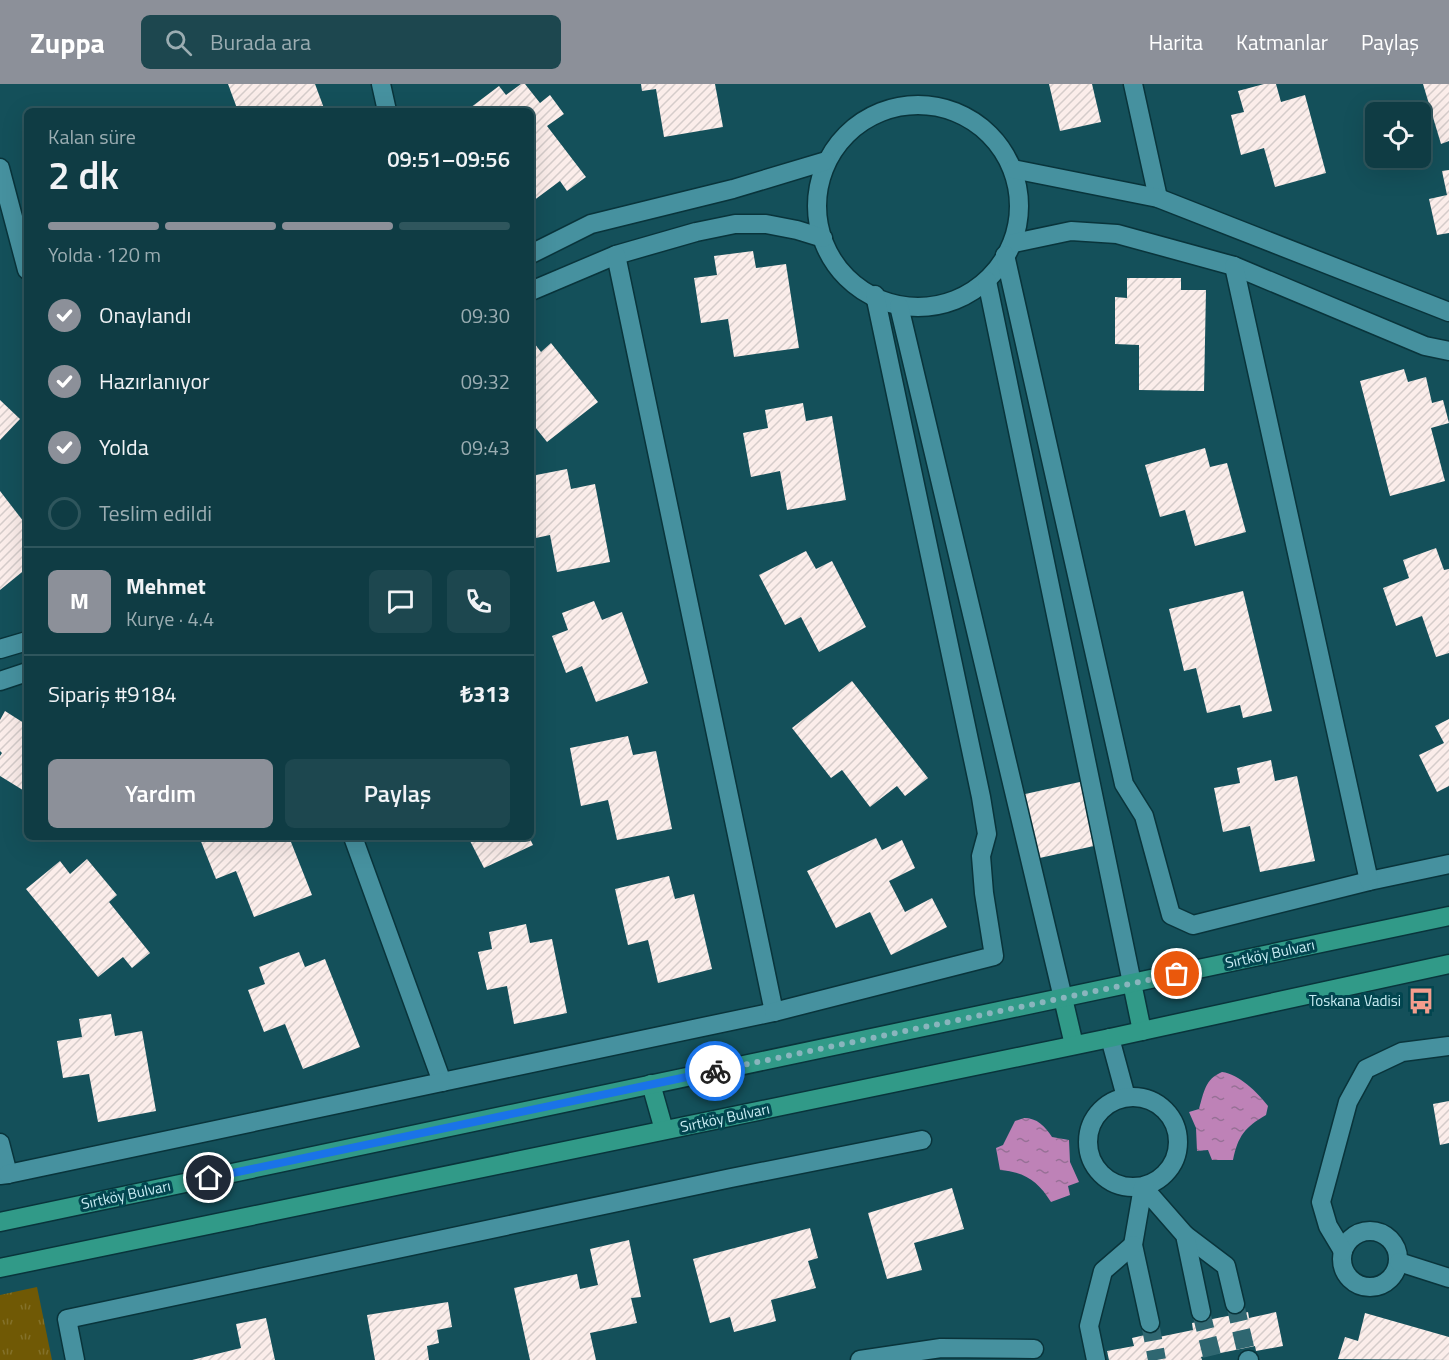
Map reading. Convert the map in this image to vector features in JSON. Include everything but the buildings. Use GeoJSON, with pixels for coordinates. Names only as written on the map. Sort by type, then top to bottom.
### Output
{"type":"FeatureCollection","features":[{"type":"Feature","properties":{"kind":"main road","name":"Sırtköy Bulvarı"},"geometry":{"type":"LineString","coordinates":[[0,1222],[1449,916]]}},
{"type":"Feature","properties":{"kind":"main road","name":"Sırtköy Bulvarı"},"geometry":{"type":"LineString","coordinates":[[0,1268],[1110,1038],[1449,964]]}},
{"type":"Feature","properties":{"kind":"main road"},"geometry":{"type":"LineString","coordinates":[[1132,983],[1142,1031]]}},
{"type":"Feature","properties":{"kind":"main road"},"geometry":{"type":"LineString","coordinates":[[1063,998],[1074,1045]]}},
{"type":"Feature","properties":{"kind":"main road"},"geometry":{"type":"LineString","coordinates":[[651,1084],[664,1130]]}},
{"type":"Feature","properties":{"kind":"street"},"geometry":{"type":"LineString","coordinates":[[381,84],[386,108]]}},
{"type":"Feature","properties":{"kind":"street"},"geometry":{"type":"LineString","coordinates":[[1133,84],[1158,198]]}},
{"type":"Feature","properties":{"kind":"street"},"geometry":{"type":"LineString","coordinates":[[898,105],[945,108],[987,130],[1014,169],[1020,206],[1009,249],[987,281],[946,304],[899,306],[856,288],[826,251],[816,206],[826,160],[856,124],[898,105]]}},
{"type":"Feature","properties":{"kind":"street"},"geometry":{"type":"LineString","coordinates":[[534,252],[591,224],[733,189],[826,160]]}},
{"type":"Feature","properties":{"kind":"street"},"geometry":{"type":"LineString","coordinates":[[0,168],[24,259]]}},
{"type":"Feature","properties":{"kind":"street"},"geometry":{"type":"LineString","coordinates":[[1014,169],[1158,198],[1449,312]]}},
{"type":"Feature","properties":{"kind":"street"},"geometry":{"type":"LineString","coordinates":[[534,290],[616,255],[696,232],[735,224],[766,224],[823,238]]}},
{"type":"Feature","properties":{"kind":"street"},"geometry":{"type":"LineString","coordinates":[[1009,249],[1071,231],[1117,234],[1234,266],[1425,346],[1449,351]]}},
{"type":"Feature","properties":{"kind":"street"},"geometry":{"type":"LineString","coordinates":[[1009,249],[1124,784],[1144,816],[1171,915],[1193,925],[1369,881],[1449,864]]}},
{"type":"Feature","properties":{"kind":"street"},"geometry":{"type":"LineString","coordinates":[[616,255],[774,1012]]}},
{"type":"Feature","properties":{"kind":"street"},"geometry":{"type":"LineString","coordinates":[[1234,266],[1369,881]]}},
{"type":"Feature","properties":{"kind":"street"},"geometry":{"type":"LineString","coordinates":[[987,281],[1132,983]]}},
{"type":"Feature","properties":{"kind":"street"},"geometry":{"type":"LineString","coordinates":[[0,1143],[4,1174],[774,1012],[994,956],[984,893],[981,856],[987,834],[981,797],[875,296]]}},
{"type":"Feature","properties":{"kind":"street"},"geometry":{"type":"LineString","coordinates":[[899,306],[1063,998]]}},
{"type":"Feature","properties":{"kind":"street"},"geometry":{"type":"LineString","coordinates":[[0,649],[24,642]]}},
{"type":"Feature","properties":{"kind":"street"},"geometry":{"type":"LineString","coordinates":[[0,681],[24,673]]}},
{"type":"Feature","properties":{"kind":"street"},"geometry":{"type":"LineString","coordinates":[[355,840],[442,1082]]}},
{"type":"Feature","properties":{"kind":"street"},"geometry":{"type":"LineString","coordinates":[[1110,1038],[1126,1097]]}},
{"type":"Feature","properties":{"kind":"street"},"geometry":{"type":"LineString","coordinates":[[1342,1251],[1328,1226],[1320,1202],[1348,1102],[1366,1069],[1402,1052],[1449,1046]]}},
{"type":"Feature","properties":{"kind":"street"},"geometry":{"type":"LineString","coordinates":[[1126,1097],[1157,1104],[1168,1114],[1176,1128],[1178,1142],[1176,1158],[1168,1171],[1157,1181],[1128,1188],[1114,1184],[1102,1176],[1093,1164],[1088,1150],[1088,1136],[1092,1121],[1102,1110],[1126,1097]]}},
{"type":"Feature","properties":{"kind":"street"},"geometry":{"type":"LineString","coordinates":[[75,1360],[67,1318],[719,1180],[922,1140]]}},
{"type":"Feature","properties":{"kind":"street"},"geometry":{"type":"LineString","coordinates":[[1143,1186],[1185,1234],[1226,1266],[1235,1304]]}},
{"type":"Feature","properties":{"kind":"street"},"geometry":{"type":"LineString","coordinates":[[1143,1186],[1133,1245],[1150,1323]]}},
{"type":"Feature","properties":{"kind":"street"},"geometry":{"type":"LineString","coordinates":[[1361,1231],[1380,1232],[1395,1244],[1399,1253],[1399,1262],[1391,1279],[1383,1284],[1365,1287],[1349,1278],[1342,1260],[1342,1251],[1346,1242],[1361,1231]]}},
{"type":"Feature","properties":{"kind":"street"},"geometry":{"type":"LineString","coordinates":[[1185,1234],[1201,1312]]}},
{"type":"Feature","properties":{"kind":"street"},"geometry":{"type":"LineString","coordinates":[[1096,1360],[1089,1326],[1103,1271],[1133,1245]]}},
{"type":"Feature","properties":{"kind":"street"},"geometry":{"type":"LineString","coordinates":[[1399,1262],[1449,1278]]}},
{"type":"Feature","properties":{"kind":"street"},"geometry":{"type":"LineString","coordinates":[[860,1360],[941,1348],[1034,1349]]}},
{"type":"Feature","properties":{"kind":"green space"},"geometry":{"type":"Polygon","coordinates":[[[37,1287],[52,1360],[0,1360],[0,1295],[37,1287]]]}},
{"type":"Feature","properties":{"kind":"water"},"geometry":{"type":"Polygon","coordinates":[[[1222,1072],[1241,1080],[1268,1106],[1266,1115],[1253,1124],[1240,1138],[1233,1160],[1212,1160],[1208,1150],[1197,1151],[1196,1128],[1189,1112],[1199,1109],[1209,1082],[1222,1072]]]}},
{"type":"Feature","properties":{"kind":"water"},"geometry":{"type":"Polygon","coordinates":[[[1024,1118],[1040,1123],[1052,1137],[1069,1140],[1070,1162],[1079,1182],[1068,1186],[1070,1195],[1051,1202],[1036,1183],[1024,1175],[1000,1170],[996,1148],[1003,1145],[1015,1121],[1024,1118]]]}},
{"type":"Feature","properties":{"kind":"tunnel"},"geometry":{"type":"LineString","coordinates":[[1235,1304],[1248,1360]]}},
{"type":"Feature","properties":{"kind":"tunnel"},"geometry":{"type":"LineString","coordinates":[[1201,1312],[1213,1360]]}},
{"type":"Feature","properties":{"kind":"tunnel"},"geometry":{"type":"LineString","coordinates":[[1150,1323],[1157,1360]]}},
{"type":"Feature","properties":{"kind":"way so far"},"geometry":{"type":"LineString","coordinates":[[715,1071],[1177,974]]}},
{"type":"Feature","properties":{"kind":"place","name":"Toskana Vadisi"},"geometry":{"type":"Point","coordinates":[1421,1001]}},
{"type":"Feature","properties":{"kind":"route"},"geometry":{"type":"LineString","coordinates":[[209,1178],[715,1071]]}}]}
